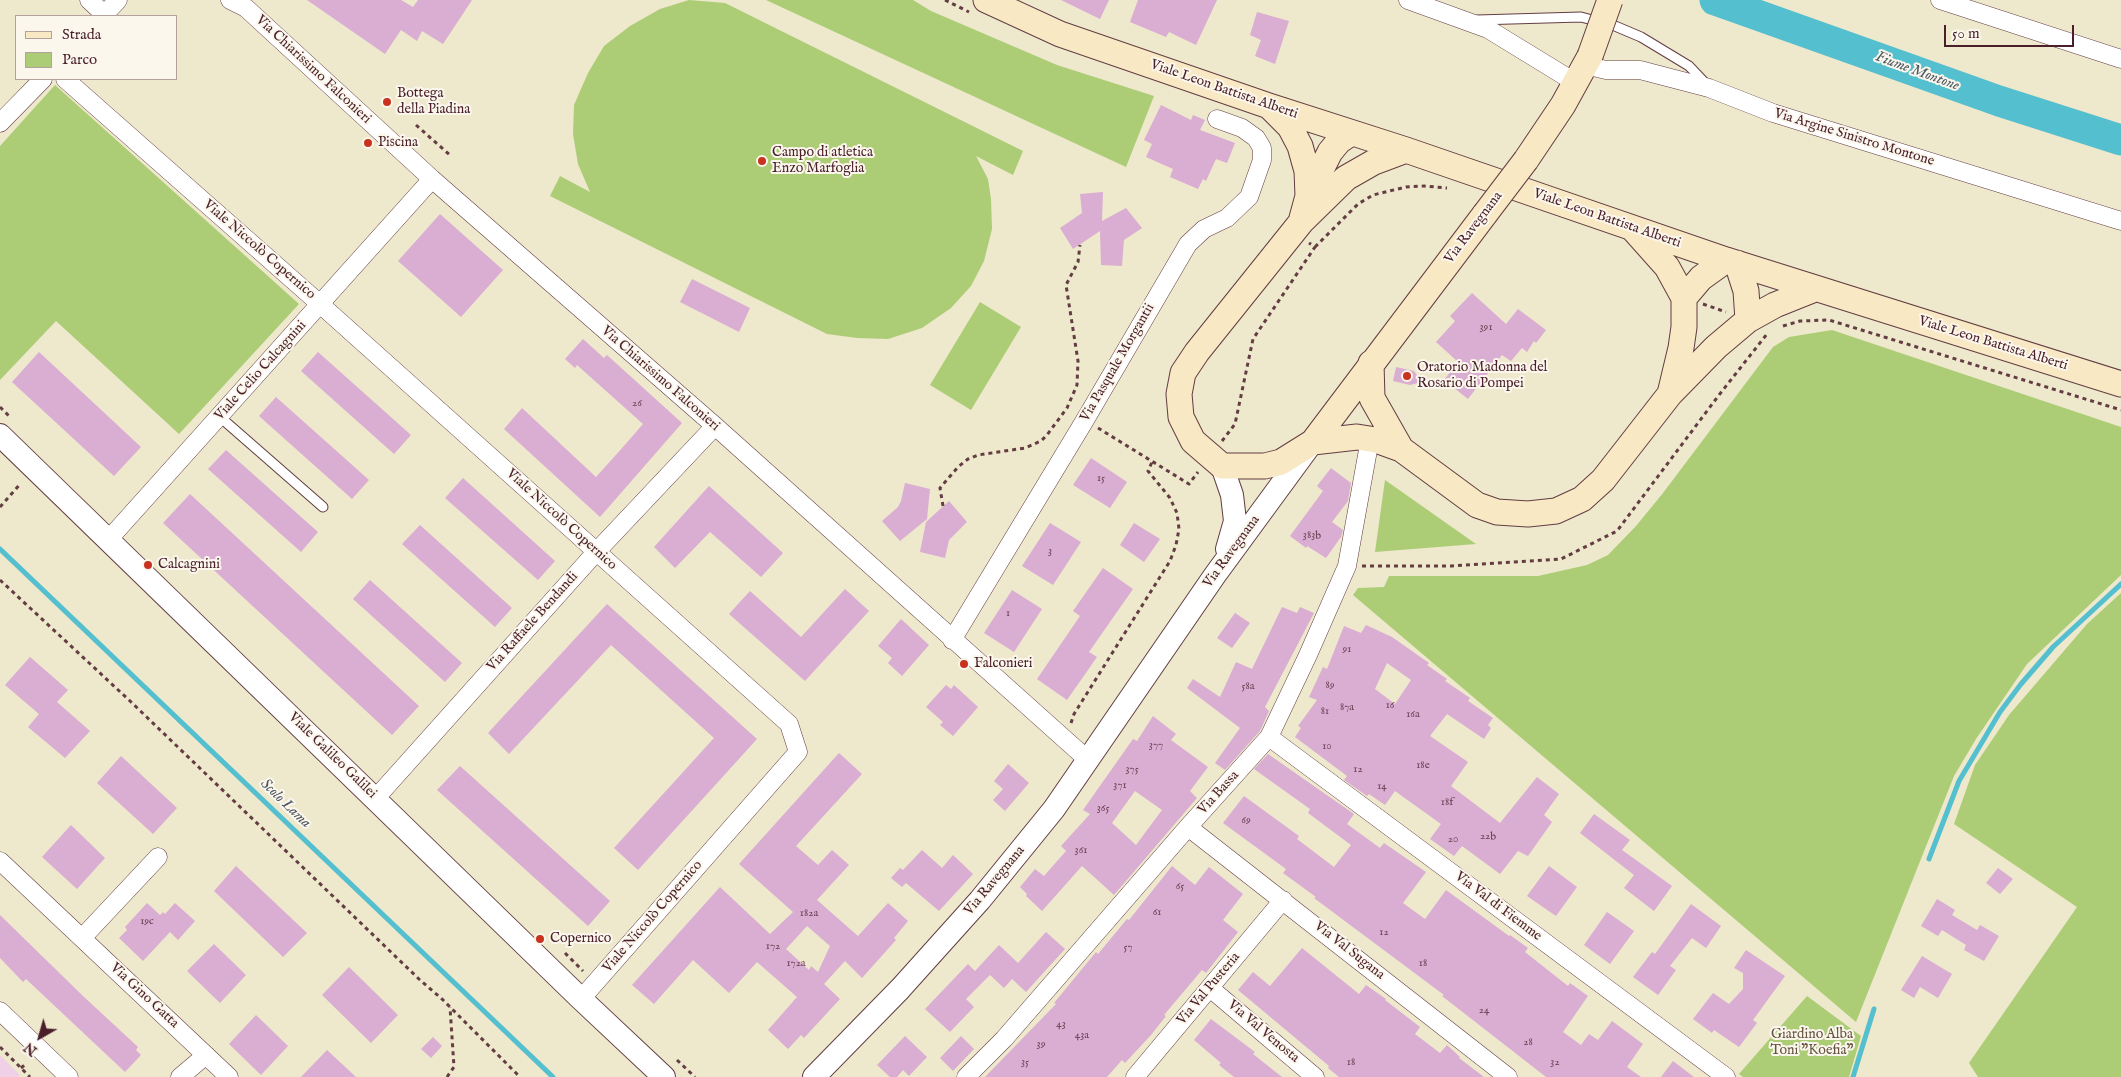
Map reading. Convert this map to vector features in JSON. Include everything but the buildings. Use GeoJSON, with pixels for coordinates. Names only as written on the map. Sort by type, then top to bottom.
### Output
{"type":"FeatureCollection","features":[{"type":"Feature","properties":{"kind":"main road","name":"Via Ravegnana"},"geometry":{"type":"LineString","coordinates":[[1313,442],[1552,123],[1584,67],[1610,0]]}},
{"type":"Feature","properties":{"kind":"main road","name":"Viale Leon Battista Alberti"},"geometry":{"type":"LineString","coordinates":[[979,7],[1269,106],[1406,150],[1732,262],[2121,384]]}},
{"type":"Feature","properties":{"kind":"main road"},"geometry":{"type":"LineString","coordinates":[[1269,106],[1290,127],[1300,146],[1307,171],[1308,196],[1302,229]]}},
{"type":"Feature","properties":{"kind":"main road"},"geometry":{"type":"LineString","coordinates":[[1308,196],[1330,152],[1339,141],[1352,133]]}},
{"type":"Feature","properties":{"kind":"main road"},"geometry":{"type":"LineString","coordinates":[[1346,178],[1352,146],[1352,133]]}},
{"type":"Feature","properties":{"kind":"main road"},"geometry":{"type":"LineString","coordinates":[[1406,150],[1374,162],[1346,178],[1197,352],[1184,372],[1179,394],[1181,417],[1193,441],[1214,459],[1265,466],[1281,462],[1313,442],[1357,437],[1376,440],[1401,449],[1477,505],[1497,512],[1520,514],[1556,511],[1582,499],[1603,480],[1670,394],[1716,347],[1774,305],[1815,289]]}},
{"type":"Feature","properties":{"kind":"main road"},"geometry":{"type":"LineString","coordinates":[[1633,228],[1667,267],[1689,300]]}},
{"type":"Feature","properties":{"kind":"main road"},"geometry":{"type":"LineString","coordinates":[[1670,394],[1689,300],[1700,278],[1732,262],[1746,291],[1750,321]]}},
{"type":"Feature","properties":{"kind":"main road"},"geometry":{"type":"LineString","coordinates":[[1371,363],[1370,381],[1372,398],[1401,449]]}},
{"type":"Feature","properties":{"kind":"street"},"geometry":{"type":"LineString","coordinates":[[89,0],[103,15]]}},
{"type":"Feature","properties":{"kind":"street"},"geometry":{"type":"LineString","coordinates":[[105,15],[118,0]]}},
{"type":"Feature","properties":{"kind":"street","name":"Via Chiarissimo Falconieri"},"geometry":{"type":"LineString","coordinates":[[230,0],[246,8],[432,179],[715,426],[1088,760]]}},
{"type":"Feature","properties":{"kind":"street","name":"Via Argine Sinistro Montone"},"geometry":{"type":"LineString","coordinates":[[1408,0],[1488,29],[1568,78],[1584,67],[1606,70],[1640,70],[1709,88],[1772,113],[2121,221]]}},
{"type":"Feature","properties":{"kind":"street"},"geometry":{"type":"LineString","coordinates":[[1940,0],[2121,59]]}},
{"type":"Feature","properties":{"kind":"street"},"geometry":{"type":"LineString","coordinates":[[0,123],[42,80]]}},
{"type":"Feature","properties":{"kind":"street","name":"Viale Niccolò Copernico"},"geometry":{"type":"LineString","coordinates":[[66,80],[320,304],[789,724],[798,752],[581,999]]}},
{"type":"Feature","properties":{"kind":"street","name":"Via Pasquale Morgantii"},"geometry":{"type":"LineString","coordinates":[[952,640],[1188,244],[1204,229],[1227,218],[1249,197],[1262,160],[1262,148],[1256,138],[1242,128],[1217,119]]}},
{"type":"Feature","properties":{"kind":"street","name":"Viale Celio Calcagnini"},"geometry":{"type":"LineString","coordinates":[[109,539],[432,179]]}},
{"type":"Feature","properties":{"kind":"street","name":"Via Raffaele Bendandi"},"geometry":{"type":"LineString","coordinates":[[375,799],[597,552],[715,426]]}},
{"type":"Feature","properties":{"kind":"street","name":"Viale Galileo Galilei"},"geometry":{"type":"LineString","coordinates":[[0,435],[581,999],[664,1077]]}},
{"type":"Feature","properties":{"kind":"street","name":"Via Ravegnana"},"geometry":{"type":"LineString","coordinates":[[814,1077],[900,989],[980,900],[1059,802],[1214,575],[1313,442]]}},
{"type":"Feature","properties":{"kind":"street","name":"Via Bassa"},"geometry":{"type":"LineString","coordinates":[[966,1077],[1004,1039],[1188,827],[1269,737],[1304,664],[1346,566],[1368,450]]}},
{"type":"Feature","properties":{"kind":"street"},"geometry":{"type":"LineString","coordinates":[[1214,459],[1232,495],[1235,521],[1229,546],[1214,575]]}},
{"type":"Feature","properties":{"kind":"street","name":"Via Val di Fiemme"},"geometry":{"type":"LineString","coordinates":[[1269,737],[1726,1077]]}},
{"type":"Feature","properties":{"kind":"street","name":"Via Val Sugana"},"geometry":{"type":"LineString","coordinates":[[1188,827],[1508,1077]]}},
{"type":"Feature","properties":{"kind":"street"},"geometry":{"type":"LineString","coordinates":[[82,938],[158,857]]}},
{"type":"Feature","properties":{"kind":"street","name":"Via Gino Gatta"},"geometry":{"type":"LineString","coordinates":[[0,861],[229,1077]]}},
{"type":"Feature","properties":{"kind":"street","name":"Via Val Pusteria"},"geometry":{"type":"LineString","coordinates":[[1135,1077],[1283,900]]}},
{"type":"Feature","properties":{"kind":"street","name":"Via Val Venosta"},"geometry":{"type":"LineString","coordinates":[[1210,988],[1315,1077]]}},
{"type":"Feature","properties":{"kind":"street"},"geometry":{"type":"LineString","coordinates":[[0,1011],[69,1077]]}},
{"type":"Feature","properties":{"kind":"street"},"geometry":{"type":"LineString","coordinates":[[180,1077],[206,1055]]}},
{"type":"Feature","properties":{"kind":"lane"},"geometry":{"type":"LineString","coordinates":[[1464,20],[1581,17],[1616,26],[1641,37],[1689,66],[1709,88]]}},
{"type":"Feature","properties":{"kind":"lane"},"geometry":{"type":"LineString","coordinates":[[220,417],[323,507]]}},
{"type":"Feature","properties":{"kind":"path"},"geometry":{"type":"LineString","coordinates":[[945,0],[979,7]]}},
{"type":"Feature","properties":{"kind":"path"},"geometry":{"type":"LineString","coordinates":[[416,125],[451,156]]}},
{"type":"Feature","properties":{"kind":"path"},"geometry":{"type":"LineString","coordinates":[[1098,428],[1189,484],[1214,459],[1235,424],[1253,339],[1315,247],[1302,229]]}},
{"type":"Feature","properties":{"kind":"path"},"geometry":{"type":"LineString","coordinates":[[943,506],[940,488],[958,467],[968,459],[978,455],[1025,448],[1041,440],[1047,435],[1067,408],[1077,384],[1078,361],[1066,285],[1078,262],[1080,245]]}},
{"type":"Feature","properties":{"kind":"path"},"geometry":{"type":"LineString","coordinates":[[1346,566],[1452,566],[1561,559],[1617,531],[1719,395],[1750,321],[1689,300]]}},
{"type":"Feature","properties":{"kind":"path"},"geometry":{"type":"LineString","coordinates":[[1781,326],[1800,322],[1828,320],[2121,410]]}},
{"type":"Feature","properties":{"kind":"path"},"geometry":{"type":"LineString","coordinates":[[1068,730],[1074,714],[1170,561],[1176,545],[1179,529],[1177,513],[1170,498],[1148,472],[1152,462]]}},
{"type":"Feature","properties":{"kind":"path"},"geometry":{"type":"LineString","coordinates":[[0,506],[21,483]]}},
{"type":"Feature","properties":{"kind":"path"},"geometry":{"type":"LineString","coordinates":[[0,580],[130,701],[450,1007],[520,1077]]}},
{"type":"Feature","properties":{"kind":"path"},"geometry":{"type":"LineString","coordinates":[[447,1077],[454,1067],[450,1007]]}},
{"type":"Feature","properties":{"kind":"path"},"geometry":{"type":"LineString","coordinates":[[0,1047],[30,1077]]}},
{"type":"Feature","properties":{"kind":"path"},"geometry":{"type":"LineString","coordinates":[[21,1068],[27,1063]]}},
{"type":"Feature","properties":{"kind":"shaded area"},"geometry":{"type":"Polygon","coordinates":[[[0,1055],[20,1075],[18,1077],[0,1077],[0,1055]]]}},
{"type":"Feature","properties":{"kind":"green space"},"geometry":{"type":"Polygon","coordinates":[[[689,0],[725,3],[1023,151],[1013,175],[976,156],[988,179],[992,229],[984,261],[971,286],[951,308],[922,328],[888,339],[857,338],[827,334],[550,196],[560,176],[590,192],[578,164],[573,134],[574,105],[588,73],[604,46],[630,26],[660,9],[689,0]]]}},
{"type":"Feature","properties":{"kind":"green space"},"geometry":{"type":"Polygon","coordinates":[[[766,0],[913,0],[931,11],[1057,65],[1154,96],[1126,167],[766,0]]]}},
{"type":"Feature","properties":{"kind":"green space"},"geometry":{"type":"Polygon","coordinates":[[[55,85],[299,304],[179,434],[56,321],[0,380],[0,146],[55,85]]]}},
{"type":"Feature","properties":{"kind":"green space"},"geometry":{"type":"Polygon","coordinates":[[[980,302],[1021,327],[971,410],[930,385],[980,302]]]}},
{"type":"Feature","properties":{"kind":"green space"},"geometry":{"type":"Polygon","coordinates":[[[1832,330],[2121,427],[2121,575],[2027,664],[1976,739],[1954,776],[1856,1022],[1353,595],[1358,588],[1384,587],[1389,576],[1538,576],[1587,565],[1608,555],[1636,526],[1663,493],[1773,347],[1789,337],[1832,330]]]}},
{"type":"Feature","properties":{"kind":"green space"},"geometry":{"type":"Polygon","coordinates":[[[1385,480],[1476,544],[1375,552],[1385,480]]]}},
{"type":"Feature","properties":{"kind":"green space"},"geometry":{"type":"Polygon","coordinates":[[[2121,593],[2121,1077],[1978,1077],[1969,1063],[2077,907],[1954,824],[1975,765],[2009,715],[2087,624],[2121,593]]]}},
{"type":"Feature","properties":{"kind":"green space","name":"Giardino Alba Toni \"Koefia\""},"geometry":{"type":"Polygon","coordinates":[[[1807,996],[1861,1036],[1849,1077],[1743,1077],[1739,1074],[1807,996]]]}},
{"type":"Feature","properties":{"kind":"waterway","name":"Fiume Montone"},"geometry":{"type":"LineString","coordinates":[[1715,0],[1999,101],[2121,140]]}},
{"type":"Feature","properties":{"kind":"waterway","name":"Scolo Lama"},"geometry":{"type":"LineString","coordinates":[[0,549],[553,1077]]}},
{"type":"Feature","properties":{"kind":"waterway"},"geometry":{"type":"LineString","coordinates":[[1929,859],[1959,781],[2000,712],[2053,647],[2121,584]]}},
{"type":"Feature","properties":{"kind":"waterway"},"geometry":{"type":"LineString","coordinates":[[1853,1077],[1874,1009]]}},
{"type":"Feature","properties":{"kind":"place","name":"Bottega della Piadina"},"geometry":{"type":"Point","coordinates":[387,102]}},
{"type":"Feature","properties":{"kind":"place","name":"Piscina"},"geometry":{"type":"Point","coordinates":[368,143]}},
{"type":"Feature","properties":{"kind":"place","name":"Campo di atletica Enzo Marfoglia"},"geometry":{"type":"Point","coordinates":[762,161]}},
{"type":"Feature","properties":{"kind":"place","name":"Oratorio Madonna del Rosario di Pompei"},"geometry":{"type":"Point","coordinates":[1407,376]}},
{"type":"Feature","properties":{"kind":"place","name":"Calcagnini"},"geometry":{"type":"Point","coordinates":[148,565]}},
{"type":"Feature","properties":{"kind":"place","name":"Falconieri"},"geometry":{"type":"Point","coordinates":[964,664]}},
{"type":"Feature","properties":{"kind":"place","name":"Copernico"},"geometry":{"type":"Point","coordinates":[540,939]}}]}
